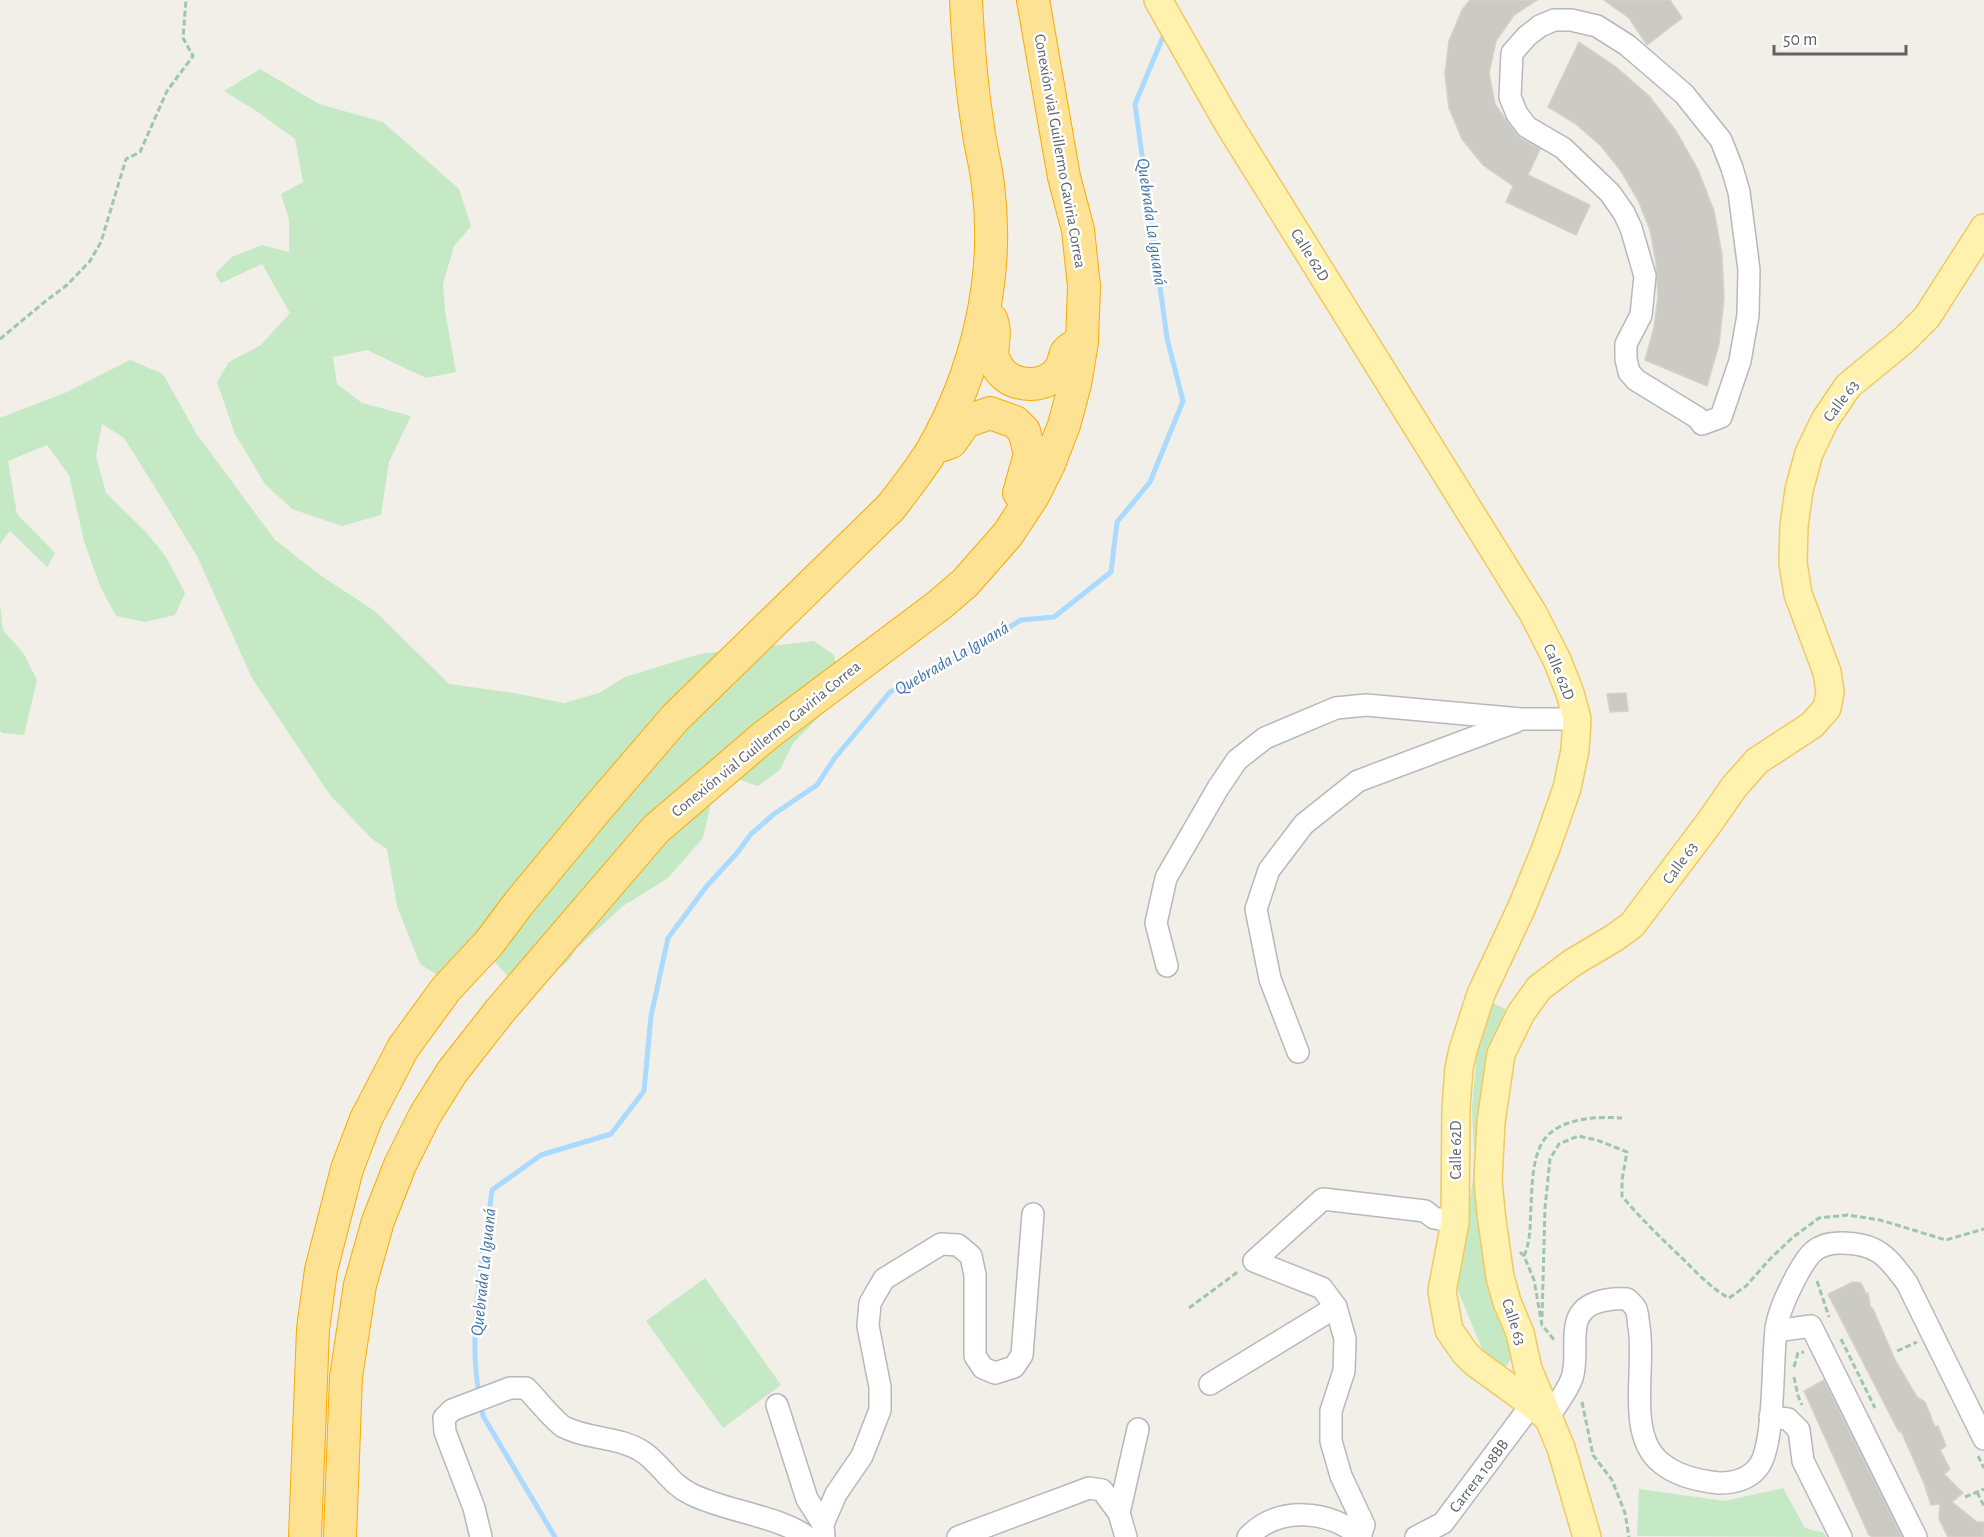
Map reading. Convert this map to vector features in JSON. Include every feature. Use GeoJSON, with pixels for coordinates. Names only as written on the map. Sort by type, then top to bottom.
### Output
{"type":"FeatureCollection","features":[{"type":"Feature","properties":{"kind":"highway"},"geometry":{"type":"LineString","coordinates":[[305,1537],[312,1329],[321,1270],[347,1169],[366,1119],[403,1048],[446,989],[489,943],[519,903],[675,718],[891,507],[932,449],[959,393],[973,355],[985,304],[991,243],[988,186],[977,126],[966,0]]}},
{"type":"Feature","properties":{"kind":"highway","name":"Conexión vial Guillermo Gaviria Correa"},"geometry":{"type":"LineString","coordinates":[[340,1537],[346,1377],[360,1285],[378,1221],[400,1166],[425,1115],[452,1072],[499,1012],[656,829],[766,735],[938,606],[965,583],[1008,534],[1033,496],[1049,464],[1061,435],[1076,384],[1082,342],[1084,285],[1078,230],[1064,177],[1033,0]]}},
{"type":"Feature","properties":{"kind":"highway"},"geometry":{"type":"LineString","coordinates":[[985,304],[996,329],[993,358],[1001,373],[1013,381],[1028,385],[1051,378],[1061,368],[1067,351],[1082,342]]}},
{"type":"Feature","properties":{"kind":"highway"},"geometry":{"type":"LineString","coordinates":[[932,449],[951,442],[965,422],[990,413],[1015,422],[1024,431],[1030,454],[1008,534]]}},
{"type":"Feature","properties":{"kind":"main road","name":"Calle 62D"},"geometry":{"type":"LineString","coordinates":[[1158,0],[1228,123],[1533,613],[1557,660],[1570,693],[1576,719],[1575,750],[1567,788],[1536,875],[1481,994],[1463,1050],[1456,1108],[1455,1222],[1442,1291],[1449,1330],[1465,1353],[1540,1411]]}},
{"type":"Feature","properties":{"kind":"main road","name":"Calle 63"},"geometry":{"type":"LineString","coordinates":[[1587,1537],[1561,1448],[1540,1411],[1520,1333],[1504,1294],[1500,1277],[1488,1180],[1491,1122],[1501,1054],[1521,1013],[1539,988],[1559,971],[1632,925],[1734,787],[1757,761],[1812,725],[1827,708],[1830,692],[1827,672],[1798,594],[1793,563],[1795,514],[1809,453],[1825,420],[1848,386],[1904,340],[1927,317],[1984,228]]}},
{"type":"Feature","properties":{"kind":"street"},"geometry":{"type":"LineString","coordinates":[[1554,20],[1571,20],[1597,26],[1627,45],[1684,94],[1721,140],[1739,192],[1749,270],[1748,315],[1740,361],[1712,421],[1698,418],[1636,380],[1629,372],[1626,344],[1641,315],[1645,276],[1639,250],[1624,213],[1610,194],[1563,148],[1527,127],[1517,114],[1510,97],[1512,53],[1527,36],[1540,26],[1554,20]]}},
{"type":"Feature","properties":{"kind":"street"},"geometry":{"type":"LineString","coordinates":[[1167,966],[1156,923],[1166,878],[1218,788],[1237,760],[1265,738],[1336,708],[1366,705],[1521,719],[1576,719]]}},
{"type":"Feature","properties":{"kind":"street"},"geometry":{"type":"LineString","coordinates":[[1298,1052],[1270,980],[1256,909],[1269,870],[1304,824],[1358,781],[1521,719]]}},
{"type":"Feature","properties":{"kind":"street"},"geometry":{"type":"LineString","coordinates":[[1248,1537],[1267,1523],[1284,1516],[1305,1514],[1331,1518],[1361,1536],[1364,1525],[1341,1476],[1331,1441],[1331,1411],[1344,1371],[1345,1339],[1336,1307],[1322,1288],[1254,1261],[1323,1200],[1425,1211],[1434,1218],[1455,1222]]}},
{"type":"Feature","properties":{"kind":"street"},"geometry":{"type":"LineString","coordinates":[[818,1533],[836,1494],[862,1456],[880,1410],[880,1387],[868,1326],[870,1303],[884,1279],[941,1244],[958,1245],[971,1256],[975,1275],[975,1356],[983,1368],[995,1373],[1014,1367],[1022,1354],[1033,1214]]}},
{"type":"Feature","properties":{"kind":"street"},"geometry":{"type":"LineString","coordinates":[[1573,1376],[1576,1326],[1580,1312],[1589,1305],[1603,1300],[1627,1299],[1636,1309],[1641,1338],[1640,1422],[1648,1450],[1673,1471],[1705,1480],[1731,1483],[1746,1478],[1759,1466],[1764,1456],[1770,1417],[1776,1328],[1789,1290],[1805,1258],[1826,1244],[1840,1243],[1872,1247],[1891,1261],[1907,1283],[1984,1439]]}},
{"type":"Feature","properties":{"kind":"street"},"geometry":{"type":"LineString","coordinates":[[1210,1384],[1336,1307]]}},
{"type":"Feature","properties":{"kind":"street"},"geometry":{"type":"LineString","coordinates":[[1776,1328],[1783,1330],[1811,1326],[1916,1537]]}},
{"type":"Feature","properties":{"kind":"street","name":"Carrera 108BB"},"geometry":{"type":"LineString","coordinates":[[1416,1537],[1443,1523],[1573,1376]]}},
{"type":"Feature","properties":{"kind":"street"},"geometry":{"type":"LineString","coordinates":[[481,1537],[474,1508],[445,1432],[444,1418],[452,1410],[510,1388],[526,1388],[562,1426],[625,1443],[644,1452],[672,1482],[690,1494],[790,1527],[818,1533]]}},
{"type":"Feature","properties":{"kind":"street"},"geometry":{"type":"LineString","coordinates":[[777,1405],[818,1533]]}},
{"type":"Feature","properties":{"kind":"street"},"geometry":{"type":"LineString","coordinates":[[1770,1417],[1788,1419],[1799,1430],[1803,1461],[1841,1537]]}},
{"type":"Feature","properties":{"kind":"street"},"geometry":{"type":"LineString","coordinates":[[1119,1513],[1138,1429]]}},
{"type":"Feature","properties":{"kind":"street"},"geometry":{"type":"LineString","coordinates":[[958,1537],[1089,1488],[1102,1490],[1119,1513],[1126,1537]]}},
{"type":"Feature","properties":{"kind":"path"},"geometry":{"type":"LineString","coordinates":[[0,339],[67,285],[90,261],[101,242],[126,159],[140,152],[167,91],[193,56],[183,38],[186,0]]}},
{"type":"Feature","properties":{"kind":"path"},"geometry":{"type":"LineString","coordinates":[[1524,1256],[1529,1244],[1534,1170],[1542,1143],[1553,1130],[1583,1119],[1622,1118]]}},
{"type":"Feature","properties":{"kind":"path"},"geometry":{"type":"LineString","coordinates":[[1542,1325],[1545,1208],[1550,1159],[1559,1144],[1578,1136],[1598,1140],[1627,1152],[1622,1180],[1622,1196],[1696,1272],[1729,1298],[1746,1286],[1792,1238],[1819,1218],[1848,1215],[1880,1220],[1946,1240],[1984,1229]]}},
{"type":"Feature","properties":{"kind":"path"},"geometry":{"type":"LineString","coordinates":[[1515,1247],[1524,1256],[1534,1280],[1542,1325],[1555,1340],[1566,1367],[1573,1376],[1585,1412],[1593,1455],[1612,1480],[1625,1514],[1629,1537]]}},
{"type":"Feature","properties":{"kind":"path"},"geometry":{"type":"LineString","coordinates":[[1189,1308],[1254,1261]]}},
{"type":"Feature","properties":{"kind":"path"},"geometry":{"type":"LineString","coordinates":[[1965,1497],[1984,1489]]}},
{"type":"Feature","properties":{"kind":"path"},"geometry":{"type":"LineString","coordinates":[[1977,1492],[1984,1506]]}},
{"type":"Feature","properties":{"kind":"green space"},"geometry":{"type":"Polygon","coordinates":[[[260,69],[319,104],[383,122],[459,189],[471,226],[454,246],[443,284],[445,311],[456,372],[426,378],[367,350],[333,357],[337,384],[362,403],[411,416],[389,462],[381,515],[342,526],[292,509],[265,484],[235,434],[217,382],[229,362],[261,345],[290,313],[262,264],[221,283],[215,274],[232,257],[262,245],[289,252],[289,219],[281,194],[303,182],[295,139],[224,91],[260,69]]]}},
{"type":"Feature","properties":{"kind":"green space"},"geometry":{"type":"Polygon","coordinates":[[[130,360],[163,374],[196,433],[275,540],[320,575],[376,612],[449,684],[564,703],[599,693],[625,677],[700,654],[814,641],[834,655],[839,684],[819,717],[793,743],[780,770],[758,786],[719,773],[703,838],[668,878],[623,906],[544,982],[515,984],[485,951],[458,988],[420,964],[397,906],[387,849],[372,839],[330,795],[252,678],[197,556],[124,438],[102,424],[96,456],[106,493],[146,532],[166,557],[185,593],[175,615],[145,622],[116,616],[100,586],[84,541],[69,475],[47,445],[8,461],[17,514],[55,553],[47,567],[10,531],[0,544],[0,418],[67,392],[130,360]]]}},
{"type":"Feature","properties":{"kind":"green space"},"geometry":{"type":"Polygon","coordinates":[[[0,604],[3,630],[24,654],[37,680],[24,735],[0,731],[0,604]]]}},
{"type":"Feature","properties":{"kind":"green space"},"geometry":{"type":"Polygon","coordinates":[[[1490,1002],[1506,1009],[1495,1038],[1480,1144],[1474,1151],[1472,1107],[1477,1050],[1490,1002]]]}},
{"type":"Feature","properties":{"kind":"green space"},"geometry":{"type":"Polygon","coordinates":[[[1474,1154],[1483,1159],[1505,1325],[1512,1357],[1505,1368],[1483,1351],[1456,1286],[1473,1180],[1474,1154]]]}},
{"type":"Feature","properties":{"kind":"green space"},"geometry":{"type":"Polygon","coordinates":[[[705,1278],[781,1385],[723,1428],[646,1321],[705,1278]]]}},
{"type":"Feature","properties":{"kind":"green space"},"geometry":{"type":"Polygon","coordinates":[[[1783,1488],[1805,1528],[1824,1533],[1826,1537],[1637,1536],[1639,1489],[1725,1501],[1783,1488]]]}},
{"type":"Feature","properties":{"kind":"building"},"geometry":{"type":"Polygon","coordinates":[[[1470,0],[1537,0],[1514,15],[1496,41],[1489,73],[1495,104],[1507,122],[1520,138],[1540,149],[1528,175],[1590,205],[1576,235],[1506,202],[1513,186],[1483,165],[1462,139],[1449,108],[1445,74],[1449,41],[1462,10],[1470,0]]]}},
{"type":"Feature","properties":{"kind":"building"},"geometry":{"type":"Polygon","coordinates":[[[1604,0],[1670,0],[1682,18],[1647,45],[1629,18],[1604,0]]]}},
{"type":"Feature","properties":{"kind":"building"},"geometry":{"type":"Polygon","coordinates":[[[1579,42],[1616,67],[1649,96],[1676,131],[1698,170],[1714,211],[1722,255],[1724,299],[1719,344],[1707,386],[1645,360],[1654,328],[1658,296],[1656,263],[1650,230],[1638,200],[1621,171],[1601,146],[1576,124],[1548,107],[1579,42]]]}},
{"type":"Feature","properties":{"kind":"building"},"geometry":{"type":"Polygon","coordinates":[[[1626,693],[1628,711],[1610,712],[1607,694],[1626,693]]]}},
{"type":"Feature","properties":{"kind":"building"},"geometry":{"type":"Polygon","coordinates":[[[1853,1282],[1861,1283],[1866,1294],[1868,1293],[1870,1306],[1895,1360],[1917,1397],[1925,1402],[1935,1427],[1938,1426],[1946,1446],[1940,1450],[1950,1469],[1944,1474],[1963,1493],[1952,1502],[1977,1522],[1984,1522],[1984,1537],[1948,1537],[1939,1519],[1940,1504],[1931,1505],[1901,1431],[1899,1432],[1828,1294],[1853,1282]]]}},
{"type":"Feature","properties":{"kind":"building"},"geometry":{"type":"Polygon","coordinates":[[[1824,1380],[1902,1537],[1869,1535],[1804,1391],[1824,1380]]]}},
{"type":"Feature","properties":{"kind":"waterway","name":"Quebrada La Iguaná"},"geometry":{"type":"LineString","coordinates":[[479,1393],[476,1369],[476,1318],[492,1190],[541,1155],[611,1134],[644,1091],[651,1016],[668,938],[706,887],[751,834],[774,814],[817,785],[834,759],[890,692],[1021,620],[1054,617],[1111,572],[1117,522],[1150,482],[1183,401],[1167,338],[1135,104],[1165,32]]}},
{"type":"Feature","properties":{"kind":"waterway","name":"Quebrada La Iguaná"},"geometry":{"type":"LineString","coordinates":[[481,1405],[483,1416],[555,1537]]}}]}
